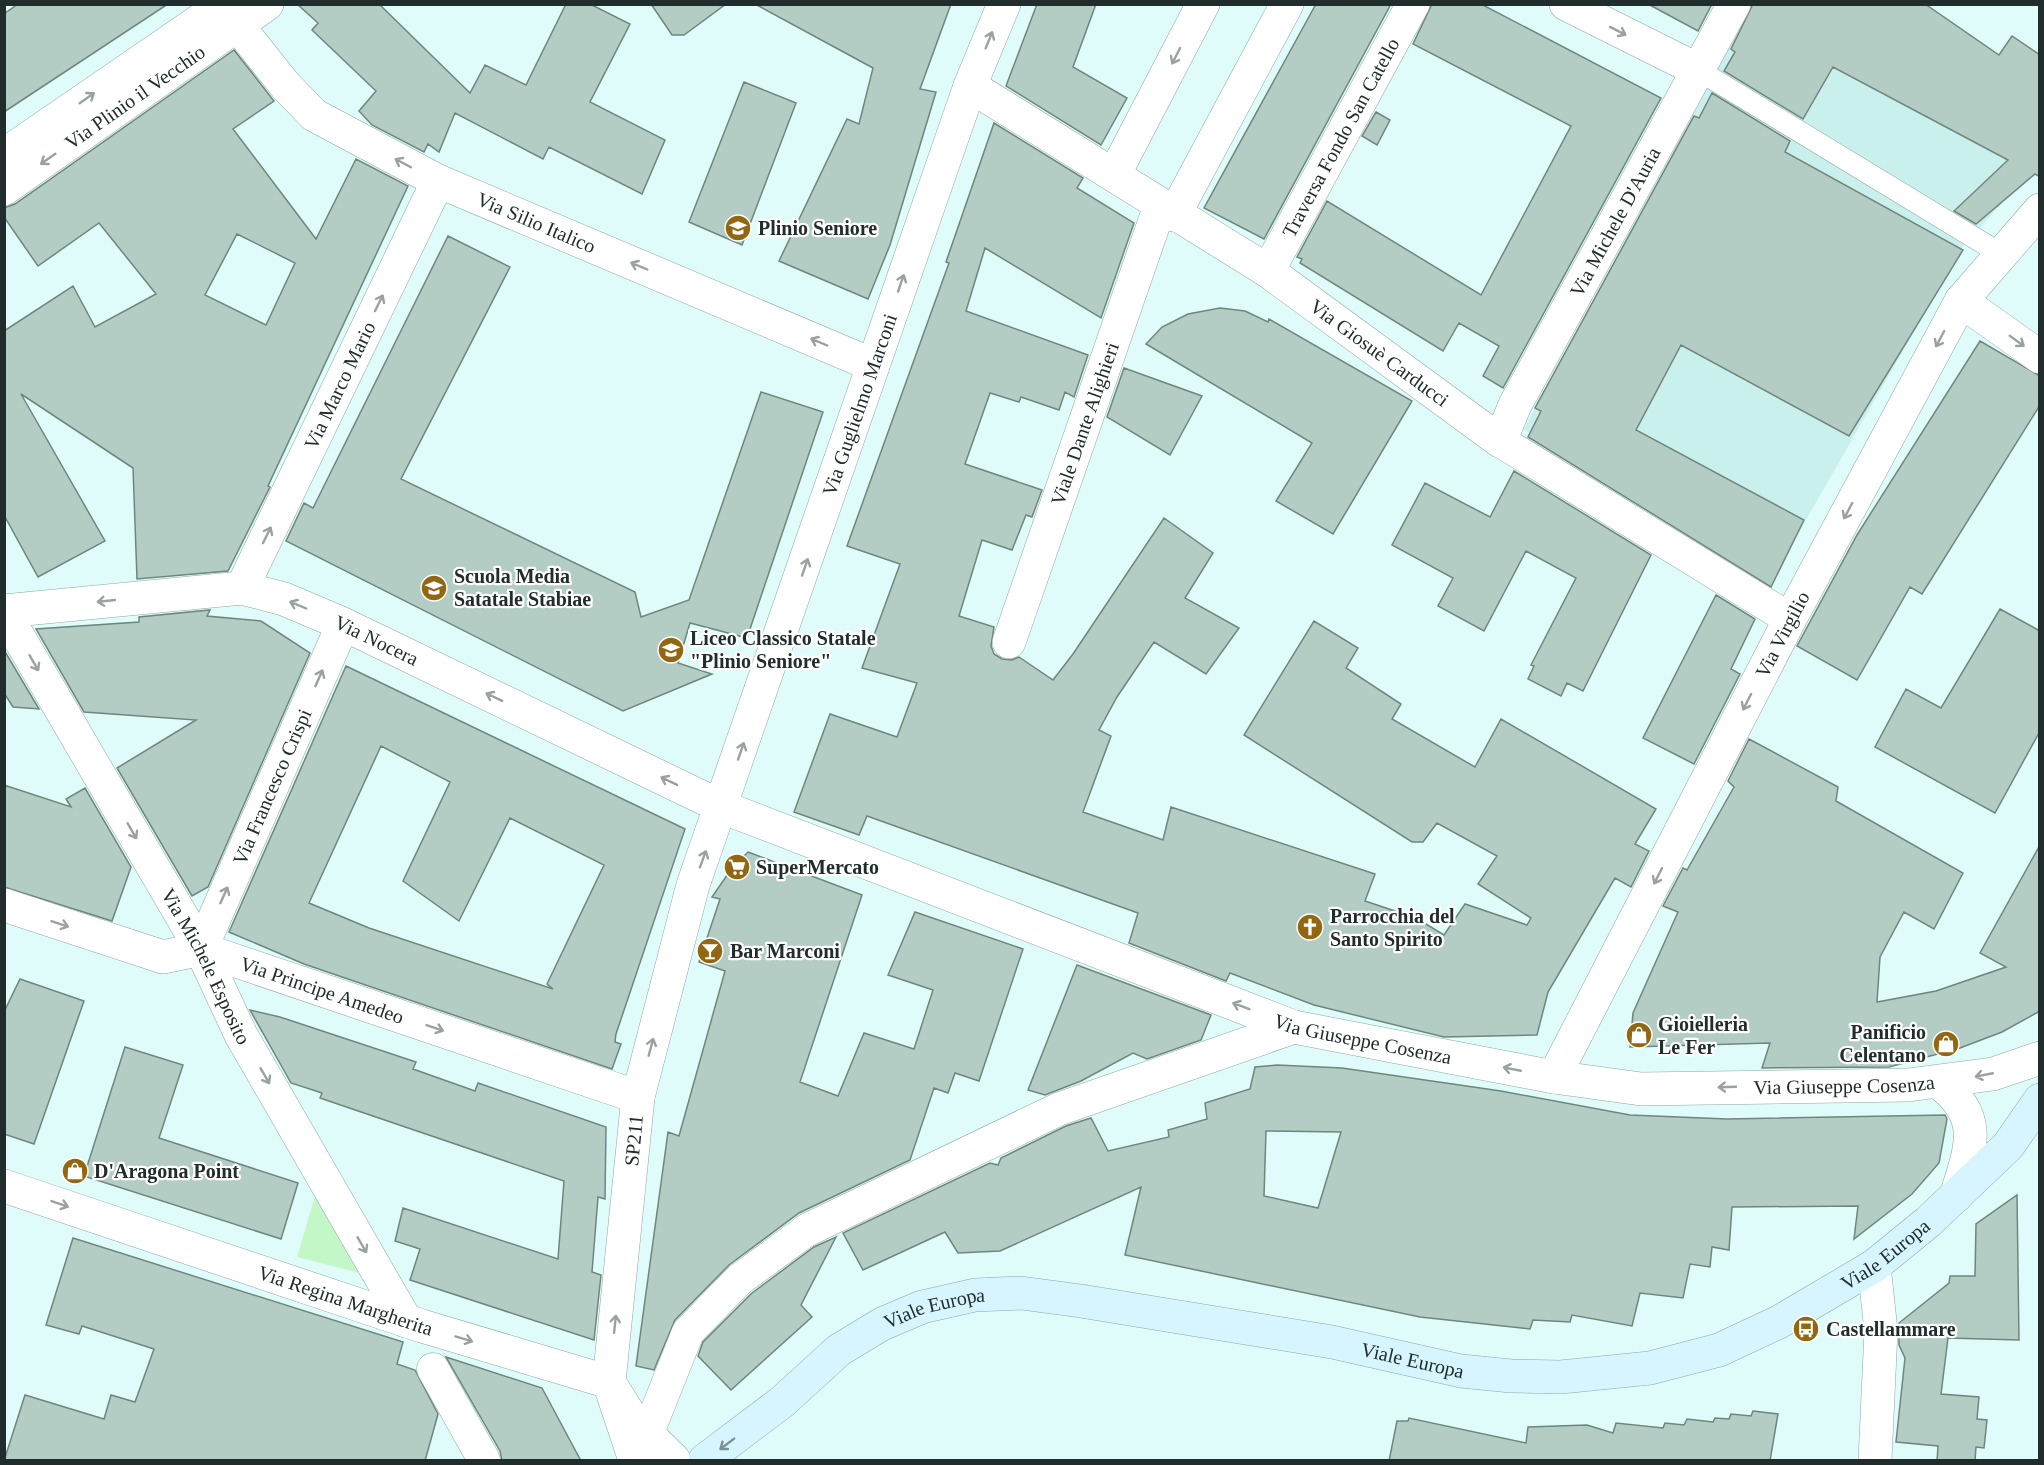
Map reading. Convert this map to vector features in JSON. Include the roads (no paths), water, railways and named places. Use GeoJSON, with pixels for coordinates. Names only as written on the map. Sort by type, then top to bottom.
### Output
{"type":"FeatureCollection","features":[{"type":"Feature","properties":{"kind":"main road"},"geometry":{"type":"LineString","coordinates":[[2008,1146],[2040,1100]]}},
{"type":"Feature","properties":{"kind":"main road"},"geometry":{"type":"LineString","coordinates":[[2008,1146],[2040,1126]]}},
{"type":"Feature","properties":{"kind":"main road","name":"Viale Europa"},"geometry":{"type":"LineString","coordinates":[[782,1402],[840,1350],[882,1324],[922,1307],[975,1295],[1021,1293],[1332,1342],[1461,1371],[1561,1377],[1650,1368],[1719,1350],[1779,1322],[1874,1266],[1956,1196],[2008,1146]]}},
{"type":"Feature","properties":{"kind":"main road"},"geometry":{"type":"LineString","coordinates":[[705,1461],[782,1402]]}},
{"type":"Feature","properties":{"kind":"main road"},"geometry":{"type":"LineString","coordinates":[[746,1461],[782,1402]]}},
{"type":"Feature","properties":{"kind":"street","name":"Via Plinio il Vecchio"},"geometry":{"type":"LineString","coordinates":[[4,189],[215,12],[267,4]]}},
{"type":"Feature","properties":{"kind":"street","name":"Via Guglielmo Marconi"},"geometry":{"type":"LineString","coordinates":[[722,807],[970,86],[1004,4]]}},
{"type":"Feature","properties":{"kind":"street"},"geometry":{"type":"LineString","coordinates":[[1114,176],[1203,4]]}},
{"type":"Feature","properties":{"kind":"street","name":"Viale Dante Alighieri"},"geometry":{"type":"LineString","coordinates":[[1009,642],[1167,210],[1287,4]]}},
{"type":"Feature","properties":{"kind":"street","name":"Traversa Fondo San Catello"},"geometry":{"type":"LineString","coordinates":[[1268,271],[1413,4]]}},
{"type":"Feature","properties":{"kind":"street"},"geometry":{"type":"LineString","coordinates":[[1566,4],[1698,70]]}},
{"type":"Feature","properties":{"kind":"street","name":"Via Michele D'Auria"},"geometry":{"type":"LineString","coordinates":[[1500,441],[1515,405],[1734,4]]}},
{"type":"Feature","properties":{"kind":"street"},"geometry":{"type":"LineString","coordinates":[[4,155],[215,12]]}},
{"type":"Feature","properties":{"kind":"street","name":"Via Silio Italico"},"geometry":{"type":"LineString","coordinates":[[215,12],[314,115],[438,181],[873,365]]}},
{"type":"Feature","properties":{"kind":"street","name":"Via Giosuè Carducci"},"geometry":{"type":"LineString","coordinates":[[970,86],[1268,271],[1500,441],[1790,619]]}},
{"type":"Feature","properties":{"kind":"street","name":"Via Marco Mario"},"geometry":{"type":"LineString","coordinates":[[242,588],[438,181]]}},
{"type":"Feature","properties":{"kind":"street","name":"Via Virgilio"},"geometry":{"type":"LineString","coordinates":[[1554,1077],[1790,619],[1961,301],[2040,210]]}},
{"type":"Feature","properties":{"kind":"street"},"geometry":{"type":"LineString","coordinates":[[1961,301],[2040,357]]}},
{"type":"Feature","properties":{"kind":"street","name":"Via Nocera"},"geometry":{"type":"LineString","coordinates":[[4,612],[242,588],[284,599],[343,624],[722,807]]}},
{"type":"Feature","properties":{"kind":"street","name":"Via Michele Esposito"},"geometry":{"type":"LineString","coordinates":[[4,612],[201,949],[241,1035],[406,1321]]}},
{"type":"Feature","properties":{"kind":"street","name":"Via Francesco Crispi"},"geometry":{"type":"LineString","coordinates":[[201,949],[343,624]]}},
{"type":"Feature","properties":{"kind":"street","name":"Via Giuseppe Cosenza"},"geometry":{"type":"LineString","coordinates":[[722,807],[1294,1027],[1554,1077],[1641,1089],[1908,1085],[1993,1074],[2040,1058]]}},
{"type":"Feature","properties":{"kind":"street","name":"SP211"},"geometry":{"type":"LineString","coordinates":[[609,1382],[638,1097],[693,885],[722,807]]}},
{"type":"Feature","properties":{"kind":"street"},"geometry":{"type":"LineString","coordinates":[[4,905],[163,957],[201,949]]}},
{"type":"Feature","properties":{"kind":"street","name":"Via Principe Amedeo"},"geometry":{"type":"LineString","coordinates":[[201,949],[638,1097]]}},
{"type":"Feature","properties":{"kind":"street"},"geometry":{"type":"LineString","coordinates":[[641,1448],[688,1332],[740,1279],[807,1230],[1059,1110],[1294,1027]]}},
{"type":"Feature","properties":{"kind":"street"},"geometry":{"type":"LineString","coordinates":[[1938,1082],[1956,1095],[1967,1112],[1971,1130],[1966,1164],[1956,1196]]}},
{"type":"Feature","properties":{"kind":"street","name":"Via Regina Margherita"},"geometry":{"type":"LineString","coordinates":[[4,1186],[406,1321],[609,1382]]}},
{"type":"Feature","properties":{"kind":"street"},"geometry":{"type":"LineString","coordinates":[[1874,1266],[1881,1331],[1875,1461]]}},
{"type":"Feature","properties":{"kind":"street"},"geometry":{"type":"LineString","coordinates":[[433,1369],[484,1461]]}},
{"type":"Feature","properties":{"kind":"street"},"geometry":{"type":"LineString","coordinates":[[609,1382],[632,1419],[641,1448]]}},
{"type":"Feature","properties":{"kind":"street"},"geometry":{"type":"LineString","coordinates":[[641,1448],[674,1461]]}},
{"type":"Feature","properties":{"kind":"lane"},"geometry":{"type":"LineString","coordinates":[[1698,70],[2001,254]]}},
{"type":"Feature","properties":{"kind":"place","name":"Plinio Seniore"},"geometry":{"type":"Point","coordinates":[738,228]}},
{"type":"Feature","properties":{"kind":"place","name":"Scuola Media Satatale Stabiae"},"geometry":{"type":"Point","coordinates":[434,588]}},
{"type":"Feature","properties":{"kind":"place","name":"Liceo Classico Statale \"Plinio Seniore\""},"geometry":{"type":"Point","coordinates":[671,650]}},
{"type":"Feature","properties":{"kind":"place","name":"SuperMercato"},"geometry":{"type":"Point","coordinates":[737,867]}},
{"type":"Feature","properties":{"kind":"place","name":"Parrocchia del Santo Spirito"},"geometry":{"type":"Point","coordinates":[1310,927]}},
{"type":"Feature","properties":{"kind":"place","name":"Bar Marconi"},"geometry":{"type":"Point","coordinates":[710,951]}},
{"type":"Feature","properties":{"kind":"place","name":"Gioielleria Le Fer"},"geometry":{"type":"Point","coordinates":[1639,1035]}},
{"type":"Feature","properties":{"kind":"place","name":"Panificio Celentano"},"geometry":{"type":"Point","coordinates":[1946,1044]}},
{"type":"Feature","properties":{"kind":"place","name":"D'Aragona Point"},"geometry":{"type":"Point","coordinates":[75,1171]}},
{"type":"Feature","properties":{"kind":"place","name":"Castellammare"},"geometry":{"type":"Point","coordinates":[1806,1329]}}]}
